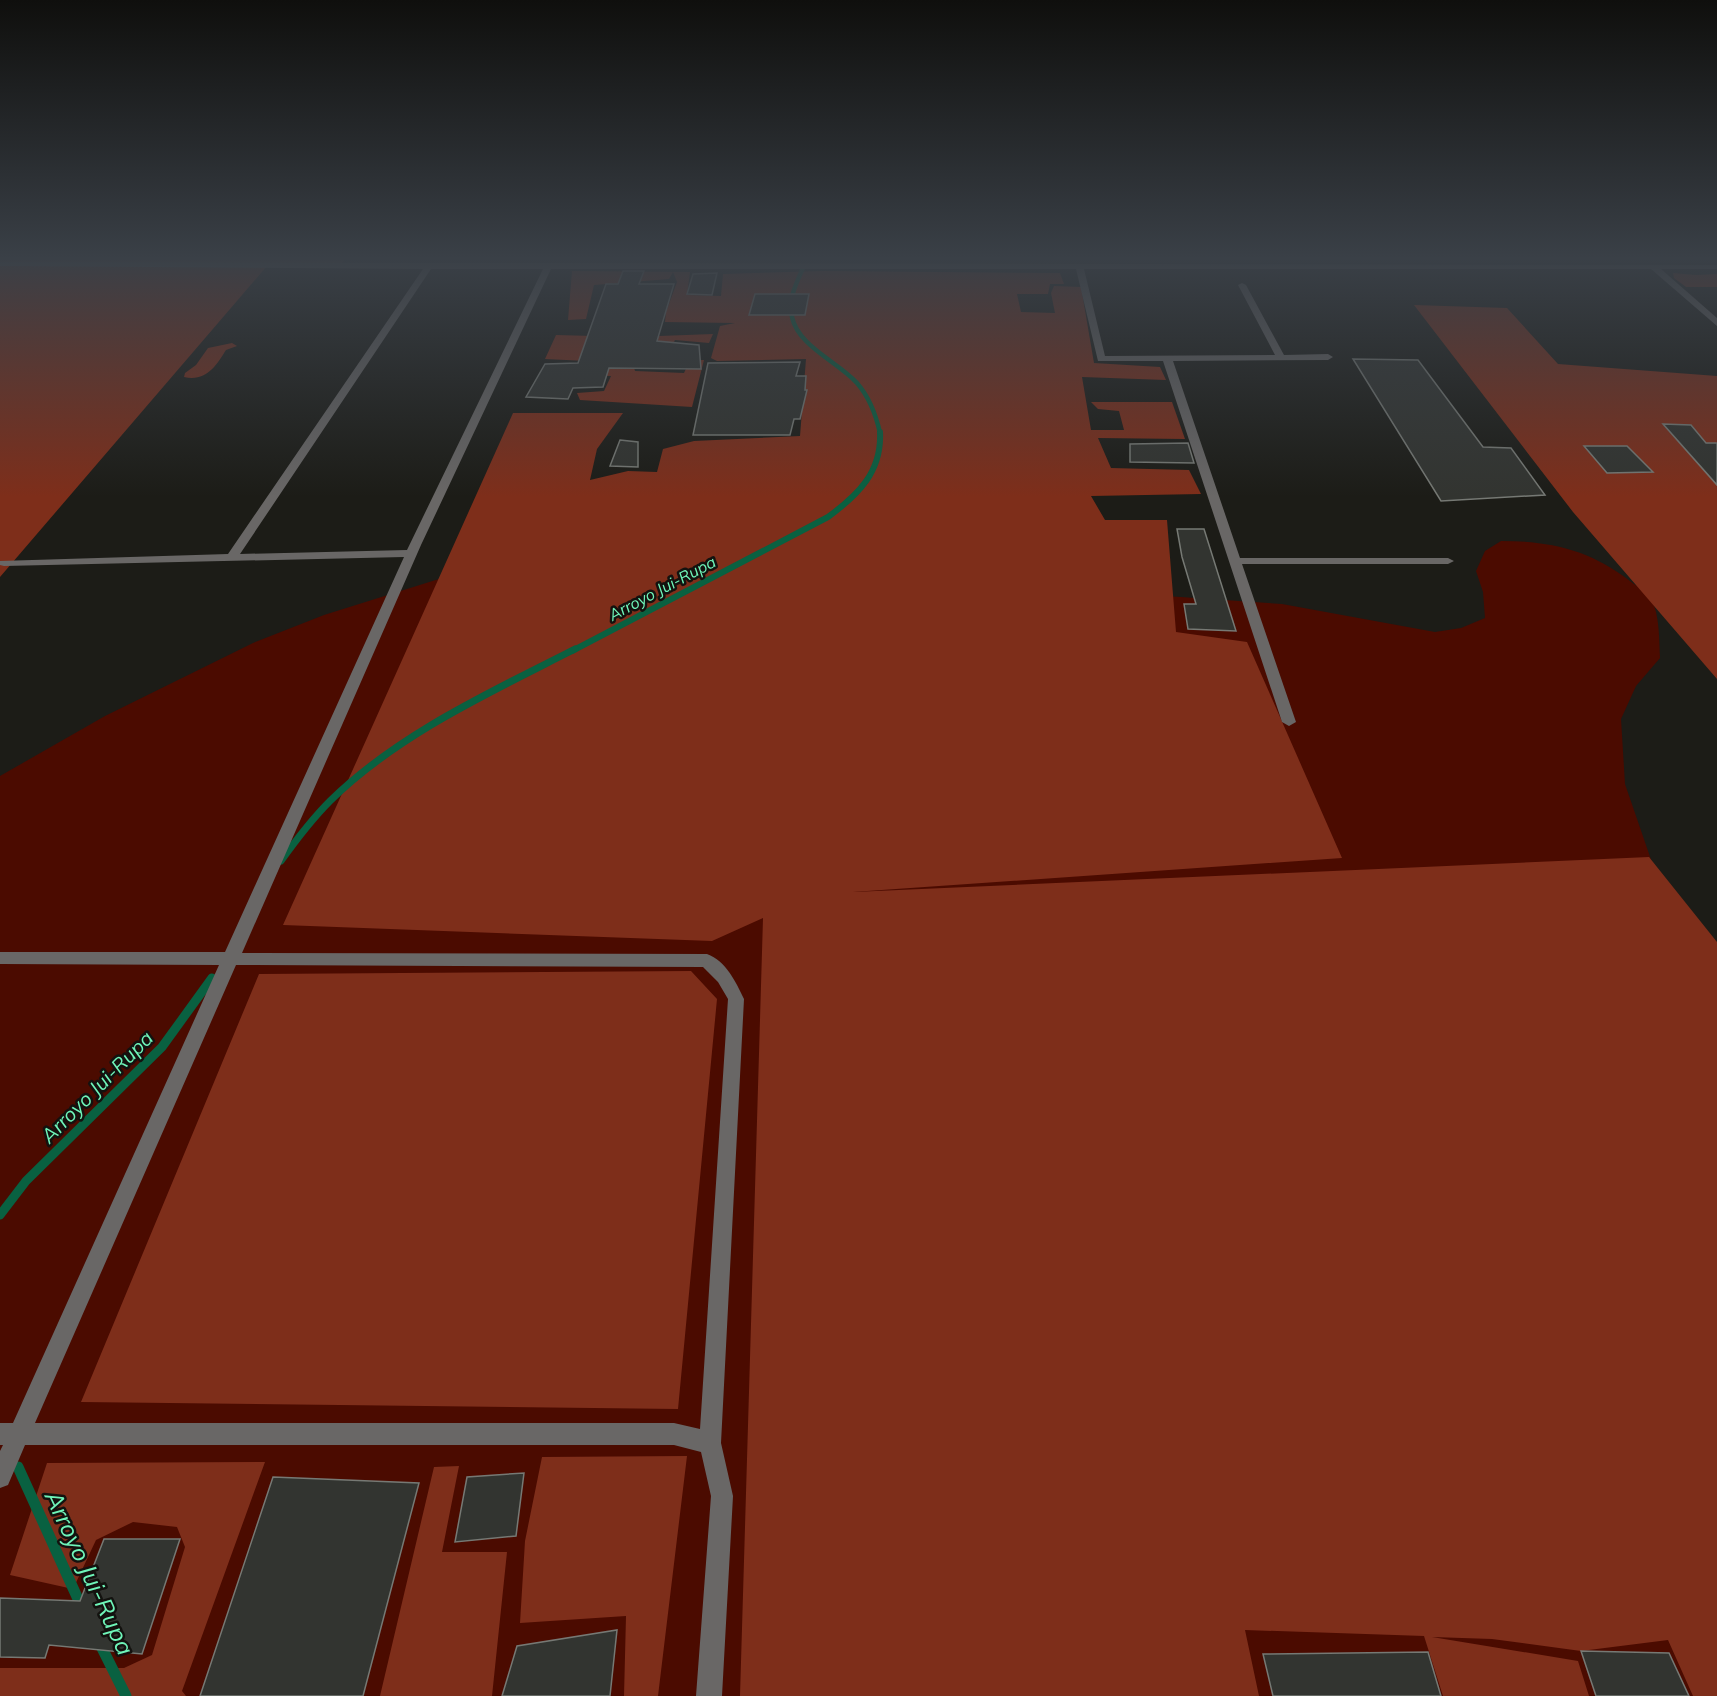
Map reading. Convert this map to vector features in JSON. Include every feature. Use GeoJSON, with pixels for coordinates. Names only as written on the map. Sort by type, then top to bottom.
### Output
{"type":"FeatureCollection","features":[{"type":"Feature","properties":{"kind":"street"},"geometry":{"type":"LineString","coordinates":[[231,558],[380,338]]}},
{"type":"Feature","properties":{"kind":"street"},"geometry":{"type":"LineString","coordinates":[[0,1477],[10,1434],[230,959],[411,553],[514,338]]}},
{"type":"Feature","properties":{"kind":"street"},"geometry":{"type":"LineString","coordinates":[[1096,338],[1101,359],[1328,357]]}},
{"type":"Feature","properties":{"kind":"street"},"geometry":{"type":"LineString","coordinates":[[1271,338],[1281,357]]}},
{"type":"Feature","properties":{"kind":"street"},"geometry":{"type":"LineString","coordinates":[[1167,358],[1289,722]]}},
{"type":"Feature","properties":{"kind":"street"},"geometry":{"type":"LineString","coordinates":[[4,563],[411,553]]}},
{"type":"Feature","properties":{"kind":"street"},"geometry":{"type":"LineString","coordinates":[[1235,561],[1448,561]]}},
{"type":"Feature","properties":{"kind":"street"},"geometry":{"type":"LineString","coordinates":[[0,958],[707,962],[724,976],[736,999],[710,1443],[722,1496],[709,1696]]}},
{"type":"Feature","properties":{"kind":"street"},"geometry":{"type":"LineString","coordinates":[[10,1434],[674,1434],[710,1443]]}},
{"type":"Feature","properties":{"kind":"shaded area"},"geometry":{"type":"Polygon","coordinates":[[[0,338],[205,338],[0,577],[0,338]]]}},
{"type":"Feature","properties":{"kind":"shaded area"},"geometry":{"type":"Polygon","coordinates":[[[555,338],[711,338],[709,343],[675,340],[667,354],[631,357],[635,371],[684,373],[690,360],[704,360],[692,407],[580,400],[577,393],[604,391],[611,376],[584,375],[587,361],[545,359],[555,338]]]}},
{"type":"Feature","properties":{"kind":"shaded area"},"geometry":{"type":"Polygon","coordinates":[[[717,338],[1090,338],[1094,363],[1160,367],[1166,380],[1082,377],[1091,430],[1124,430],[1119,411],[1098,409],[1091,402],[1172,402],[1185,439],[1098,438],[1111,468],[1189,470],[1201,494],[1091,496],[1105,520],[1167,520],[1176,632],[1247,642],[1342,858],[853,892],[1649,857],[1717,942],[1717,1696],[1693,1696],[1668,1640],[1581,1651],[1492,1639],[1432,1637],[1578,1661],[1589,1696],[1443,1696],[1424,1636],[1245,1630],[1259,1696],[740,1696],[763,918],[712,941],[283,925],[513,413],[623,413],[597,449],[590,480],[628,471],[657,472],[663,449],[694,441],[800,436],[806,359],[717,361],[711,358],[717,338]]]}},
{"type":"Feature","properties":{"kind":"shaded area"},"geometry":{"type":"Polygon","coordinates":[[[1439,338],[1534,338],[1558,364],[1717,376],[1717,679],[1573,512],[1439,338]]]}},
{"type":"Feature","properties":{"kind":"shaded area"},"geometry":{"type":"Polygon","coordinates":[[[232,343],[237,346],[226,350],[210,371],[198,377],[184,377],[208,348],[232,343]]]}},
{"type":"Feature","properties":{"kind":"shaded area"},"geometry":{"type":"Polygon","coordinates":[[[1501,541],[1553,545],[1600,562],[1615,570],[1651,598],[1658,620],[1660,658],[1636,686],[1621,719],[1625,784],[1658,880],[1717,1696],[0,1696],[0,776],[105,716],[253,643],[324,615],[458,573],[1093,591],[1282,604],[1435,632],[1461,628],[1485,618],[1483,592],[1476,571],[1485,551],[1501,541]]]}},
{"type":"Feature","properties":{"kind":"shaded area"},"geometry":{"type":"Polygon","coordinates":[[[691,971],[717,999],[678,1409],[81,1402],[259,974],[691,971]]]}},
{"type":"Feature","properties":{"kind":"shaded area"},"geometry":{"type":"Polygon","coordinates":[[[687,1456],[658,1696],[624,1696],[626,1616],[520,1623],[525,1541],[542,1457],[687,1456]]]}},
{"type":"Feature","properties":{"kind":"shaded area"},"geometry":{"type":"Polygon","coordinates":[[[265,1462],[182,1691],[186,1696],[0,1696],[0,1668],[124,1668],[152,1655],[185,1547],[177,1527],[133,1522],[96,1540],[73,1589],[10,1575],[47,1463],[265,1462]]]}},
{"type":"Feature","properties":{"kind":"shaded area"},"geometry":{"type":"Polygon","coordinates":[[[459,1466],[442,1552],[507,1552],[492,1696],[380,1696],[434,1467],[459,1466]]]}},
{"type":"Feature","properties":{"kind":"building"},"geometry":{"type":"Polygon","coordinates":[[[587,338],[658,338],[657,341],[699,345],[701,369],[609,368],[603,387],[573,388],[568,399],[526,397],[545,364],[578,363],[587,338]]]}},
{"type":"Feature","properties":{"kind":"building"},"geometry":{"type":"Polygon","coordinates":[[[1353,359],[1418,360],[1483,447],[1511,448],[1545,495],[1441,501],[1353,359]]]}},
{"type":"Feature","properties":{"kind":"building"},"geometry":{"type":"Polygon","coordinates":[[[800,362],[796,376],[806,376],[805,390],[807,390],[800,419],[794,419],[790,435],[693,435],[708,363],[800,362]]]}},
{"type":"Feature","properties":{"kind":"building"},"geometry":{"type":"Polygon","coordinates":[[[1663,424],[1691,425],[1706,443],[1717,443],[1717,485],[1663,424]]]}},
{"type":"Feature","properties":{"kind":"building"},"geometry":{"type":"Polygon","coordinates":[[[620,440],[638,442],[638,467],[610,466],[620,440]]]}},
{"type":"Feature","properties":{"kind":"building"},"geometry":{"type":"Polygon","coordinates":[[[1188,443],[1194,463],[1130,462],[1130,444],[1188,443]]]}},
{"type":"Feature","properties":{"kind":"building"},"geometry":{"type":"Polygon","coordinates":[[[1584,446],[1627,446],[1653,472],[1607,473],[1584,446]]]}},
{"type":"Feature","properties":{"kind":"building"},"geometry":{"type":"Polygon","coordinates":[[[1177,529],[1204,529],[1236,631],[1188,629],[1184,604],[1196,604],[1182,557],[1177,529]]]}},
{"type":"Feature","properties":{"kind":"building"},"geometry":{"type":"Polygon","coordinates":[[[524,1473],[516,1536],[455,1542],[467,1477],[524,1473]]]}},
{"type":"Feature","properties":{"kind":"building"},"geometry":{"type":"Polygon","coordinates":[[[273,1477],[419,1483],[363,1696],[200,1696],[273,1477]]]}},
{"type":"Feature","properties":{"kind":"building"},"geometry":{"type":"Polygon","coordinates":[[[104,1539],[180,1539],[142,1654],[49,1645],[45,1658],[0,1657],[0,1598],[80,1601],[104,1539]]]}},
{"type":"Feature","properties":{"kind":"building"},"geometry":{"type":"Polygon","coordinates":[[[617,1630],[610,1696],[502,1696],[517,1646],[617,1630]]]}},
{"type":"Feature","properties":{"kind":"building"},"geometry":{"type":"Polygon","coordinates":[[[1581,1651],[1669,1653],[1689,1696],[1596,1696],[1581,1651]]]}},
{"type":"Feature","properties":{"kind":"building"},"geometry":{"type":"Polygon","coordinates":[[[1428,1652],[1441,1696],[1273,1696],[1263,1654],[1428,1652]]]}},
{"type":"Feature","properties":{"kind":"waterway","name":"Arroyo Jui-Rupa"},"geometry":{"type":"LineString","coordinates":[[803,338],[857,383],[872,407],[880,433]]}},
{"type":"Feature","properties":{"kind":"waterway","name":"Arroyo Jui-Rupa"},"geometry":{"type":"LineString","coordinates":[[572,651],[828,517],[849,500],[866,481],[877,459],[880,433]]}},
{"type":"Feature","properties":{"kind":"waterway","name":"Arroyo Jui-Rupa"},"geometry":{"type":"LineString","coordinates":[[281,861],[330,801],[385,755],[478,698],[575,649]]}},
{"type":"Feature","properties":{"kind":"waterway","name":"Arroyo Jui-Rupa"},"geometry":{"type":"LineString","coordinates":[[0,1215],[26,1181],[162,1047],[212,978]]}},
{"type":"Feature","properties":{"kind":"waterway","name":"Arroyo Jui-Rupa"},"geometry":{"type":"LineString","coordinates":[[18,1467],[83,1610]]}},
{"type":"Feature","properties":{"kind":"waterway","name":"Arroyo Jui-Rupa"},"geometry":{"type":"LineString","coordinates":[[99,1642],[126,1696]]}}]}
